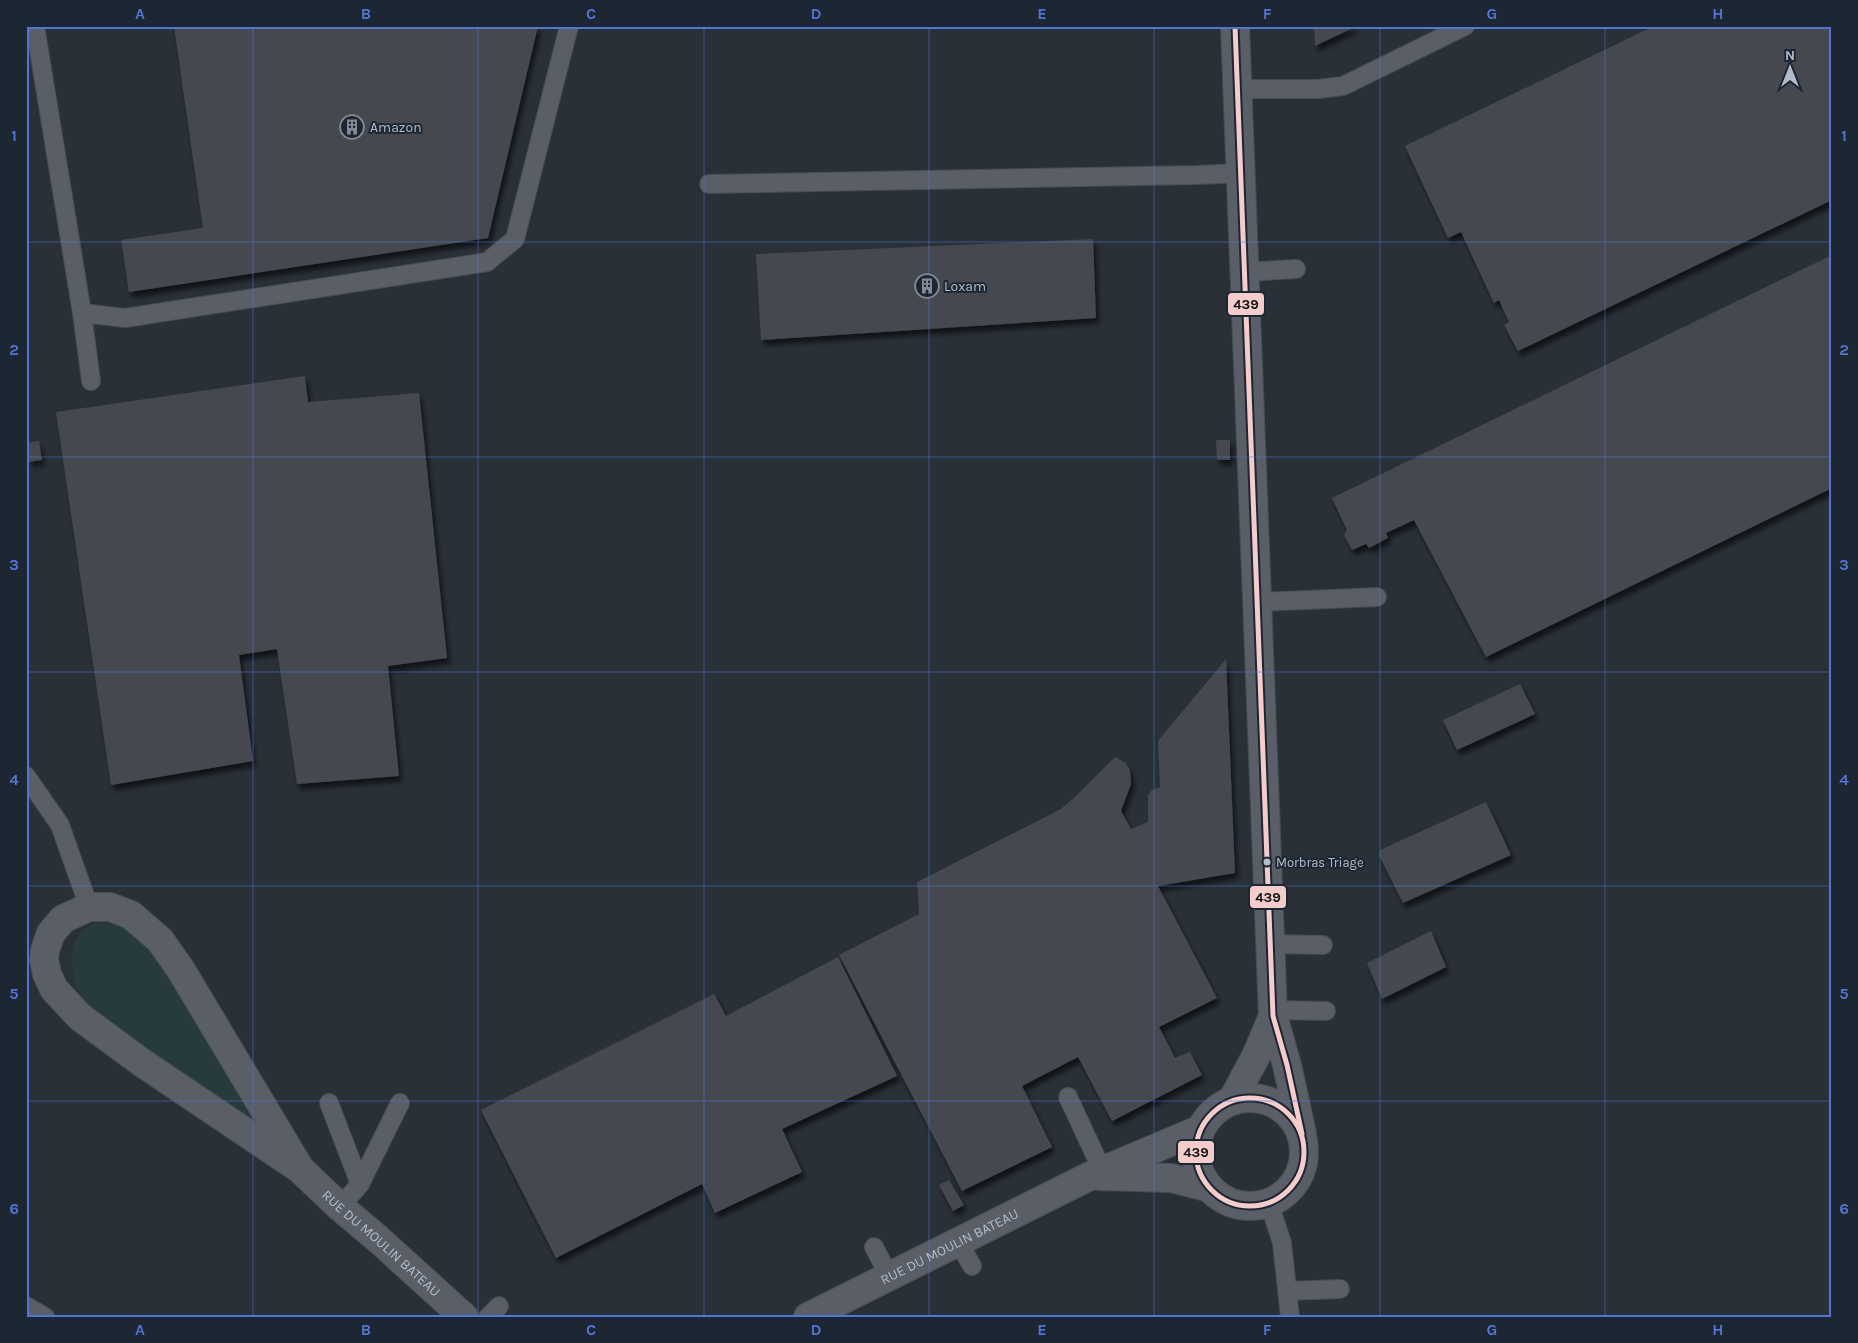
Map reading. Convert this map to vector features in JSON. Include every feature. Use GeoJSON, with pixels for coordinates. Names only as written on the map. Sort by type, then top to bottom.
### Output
{"type":"FeatureCollection","features":[{"type":"Feature","properties":{"kind":"street"},"geometry":{"type":"LineString","coordinates":[[1235,26],[1273,1013],[1302,1134],[1305,1155],[1300,1176],[1287,1192],[1269,1203],[1247,1206],[1227,1201],[1210,1188],[1199,1170],[1196,1149],[1201,1129],[1214,1112],[1232,1101],[1253,1098],[1274,1103],[1291,1116],[1302,1134]]}},
{"type":"Feature","properties":{"kind":"street"},"geometry":{"type":"LineString","coordinates":[[89,907],[110,907],[131,915],[160,940],[186,978],[300,1169],[141,1062],[80,1017],[54,989],[35,956],[45,950],[51,933],[56,926],[71,914],[89,907]]}},
{"type":"Feature","properties":{"kind":"street"},"geometry":{"type":"LineString","coordinates":[[1232,1101],[1257,1054],[1273,1013]]}},
{"type":"Feature","properties":{"kind":"street","name":"RUE DU MOULIN BATEAU"},"geometry":{"type":"LineString","coordinates":[[808,1317],[1096,1173],[1201,1129]]}},
{"type":"Feature","properties":{"kind":"street","name":"RUE DU MOULIN BATEAU"},"geometry":{"type":"LineString","coordinates":[[300,1169],[464,1317]]}},
{"type":"Feature","properties":{"kind":"street","name":"RUE DU MOULIN BATEAU"},"geometry":{"type":"LineString","coordinates":[[1096,1173],[1171,1178],[1210,1188]]}},
{"type":"Feature","properties":{"kind":"lane"},"geometry":{"type":"LineString","coordinates":[[35,26],[82,313],[91,381]]}},
{"type":"Feature","properties":{"kind":"lane"},"geometry":{"type":"LineString","coordinates":[[82,313],[125,318],[487,262],[515,239],[569,26]]}},
{"type":"Feature","properties":{"kind":"lane"},"geometry":{"type":"LineString","coordinates":[[1238,89],[1318,89],[1343,86],[1465,26]]}},
{"type":"Feature","properties":{"kind":"lane"},"geometry":{"type":"LineString","coordinates":[[709,184],[1241,173]]}},
{"type":"Feature","properties":{"kind":"lane"},"geometry":{"type":"LineString","coordinates":[[1245,272],[1296,269]]}},
{"type":"Feature","properties":{"kind":"lane"},"geometry":{"type":"LineString","coordinates":[[1258,602],[1377,597]]}},
{"type":"Feature","properties":{"kind":"lane"},"geometry":{"type":"LineString","coordinates":[[26,776],[60,825],[89,907]]}},
{"type":"Feature","properties":{"kind":"lane"},"geometry":{"type":"LineString","coordinates":[[1270,944],[1323,945]]}},
{"type":"Feature","properties":{"kind":"lane"},"geometry":{"type":"LineString","coordinates":[[1273,1013],[1326,1010]]}},
{"type":"Feature","properties":{"kind":"lane"},"geometry":{"type":"LineString","coordinates":[[1068,1097],[1096,1173]]}},
{"type":"Feature","properties":{"kind":"lane"},"geometry":{"type":"LineString","coordinates":[[329,1103],[360,1184]]}},
{"type":"Feature","properties":{"kind":"lane"},"geometry":{"type":"LineString","coordinates":[[340,1207],[360,1184],[400,1104]]}},
{"type":"Feature","properties":{"kind":"lane"},"geometry":{"type":"LineString","coordinates":[[1269,1203],[1282,1243],[1290,1317]]}},
{"type":"Feature","properties":{"kind":"lane"},"geometry":{"type":"LineString","coordinates":[[958,1242],[972,1266]]}},
{"type":"Feature","properties":{"kind":"lane"},"geometry":{"type":"LineString","coordinates":[[874,1247],[889,1276]]}},
{"type":"Feature","properties":{"kind":"lane"},"geometry":{"type":"LineString","coordinates":[[1287,1291],[1340,1289]]}},
{"type":"Feature","properties":{"kind":"lane"},"geometry":{"type":"LineString","coordinates":[[26,1306],[45,1317]]}},
{"type":"Feature","properties":{"kind":"green space"},"geometry":{"type":"Polygon","coordinates":[[[95,923],[119,926],[136,934],[156,955],[164,965],[262,1131],[100,1016],[83,999],[74,978],[71,961],[72,952],[77,938],[95,923]]]}},
{"type":"Feature","properties":{"kind":"building","name":"Amazon"},"geometry":{"type":"Polygon","coordinates":[[[174,26],[538,26],[488,238],[129,292],[121,240],[203,228],[174,26]]]}},
{"type":"Feature","properties":{"kind":"building"},"geometry":{"type":"Polygon","coordinates":[[[1314,26],[1357,26],[1315,46],[1314,26]]]}},
{"type":"Feature","properties":{"kind":"building"},"geometry":{"type":"Polygon","coordinates":[[[1654,26],[1832,26],[1832,200],[1518,351],[1504,325],[1509,322],[1499,300],[1494,303],[1461,232],[1448,238],[1405,146],[1654,26]]]}},
{"type":"Feature","properties":{"kind":"building","name":"Loxam"},"geometry":{"type":"Polygon","coordinates":[[[1093,239],[1096,318],[761,340],[756,254],[1093,239]]]}},
{"type":"Feature","properties":{"kind":"building"},"geometry":{"type":"Polygon","coordinates":[[[1832,255],[1832,488],[1486,657],[1414,520],[1386,533],[1388,538],[1369,548],[1366,544],[1352,550],[1344,535],[1347,530],[1332,498],[1832,255]]]}},
{"type":"Feature","properties":{"kind":"building"},"geometry":{"type":"Polygon","coordinates":[[[305,376],[308,402],[419,393],[447,658],[388,666],[399,776],[297,784],[277,649],[239,655],[253,761],[111,785],[56,412],[305,376]]]}},
{"type":"Feature","properties":{"kind":"building"},"geometry":{"type":"Polygon","coordinates":[[[1216,440],[1230,440],[1230,460],[1217,460],[1216,440]]]}},
{"type":"Feature","properties":{"kind":"building"},"geometry":{"type":"Polygon","coordinates":[[[39,441],[42,460],[29,462],[27,443],[39,441]]]}},
{"type":"Feature","properties":{"kind":"building"},"geometry":{"type":"Polygon","coordinates":[[[1226,659],[1235,873],[1158,886],[1217,998],[1159,1027],[1175,1058],[1190,1052],[1202,1075],[1112,1121],[1078,1057],[1022,1086],[1052,1147],[962,1191],[839,955],[919,914],[917,882],[1061,809],[1115,757],[1126,763],[1130,770],[1131,784],[1121,811],[1131,829],[1148,822],[1148,795],[1151,791],[1160,787],[1158,741],[1226,659]]]}},
{"type":"Feature","properties":{"kind":"building"},"geometry":{"type":"Polygon","coordinates":[[[1520,684],[1535,714],[1457,750],[1443,720],[1520,684]]]}},
{"type":"Feature","properties":{"kind":"building"},"geometry":{"type":"Polygon","coordinates":[[[1486,802],[1511,855],[1403,903],[1379,855],[1380,850],[1486,802]]]}},
{"type":"Feature","properties":{"kind":"building"},"geometry":{"type":"Polygon","coordinates":[[[1431,931],[1446,967],[1382,999],[1367,963],[1431,931]]]}},
{"type":"Feature","properties":{"kind":"building"},"geometry":{"type":"Polygon","coordinates":[[[838,957],[897,1076],[782,1129],[802,1172],[715,1213],[702,1184],[556,1258],[481,1110],[714,994],[726,1016],[838,957]]]}},
{"type":"Feature","properties":{"kind":"building"},"geometry":{"type":"Polygon","coordinates":[[[949,1180],[964,1205],[953,1211],[939,1185],[949,1180]]]}},
{"type":"Feature","properties":{"kind":"transit line","name":"439"},"geometry":{"type":"LineString","coordinates":[[1235,26],[1273,1016],[1287,1065],[1302,1134]]}},
{"type":"Feature","properties":{"kind":"transit line","name":"439"},"geometry":{"type":"LineString","coordinates":[[1250,1098],[1271,1102],[1288,1114],[1300,1131],[1304,1152],[1300,1173],[1288,1190],[1271,1202],[1250,1206],[1229,1202],[1212,1190],[1200,1173],[1196,1152],[1200,1131],[1212,1114],[1229,1102],[1250,1098]]}},
{"type":"Feature","properties":{"kind":"place","name":"Amazon"},"geometry":{"type":"Point","coordinates":[352,127]}},
{"type":"Feature","properties":{"kind":"place","name":"Loxam"},"geometry":{"type":"Point","coordinates":[927,286]}},
{"type":"Feature","properties":{"kind":"place","name":"Morbras Triage"},"geometry":{"type":"Point","coordinates":[1267,862]}}]}
